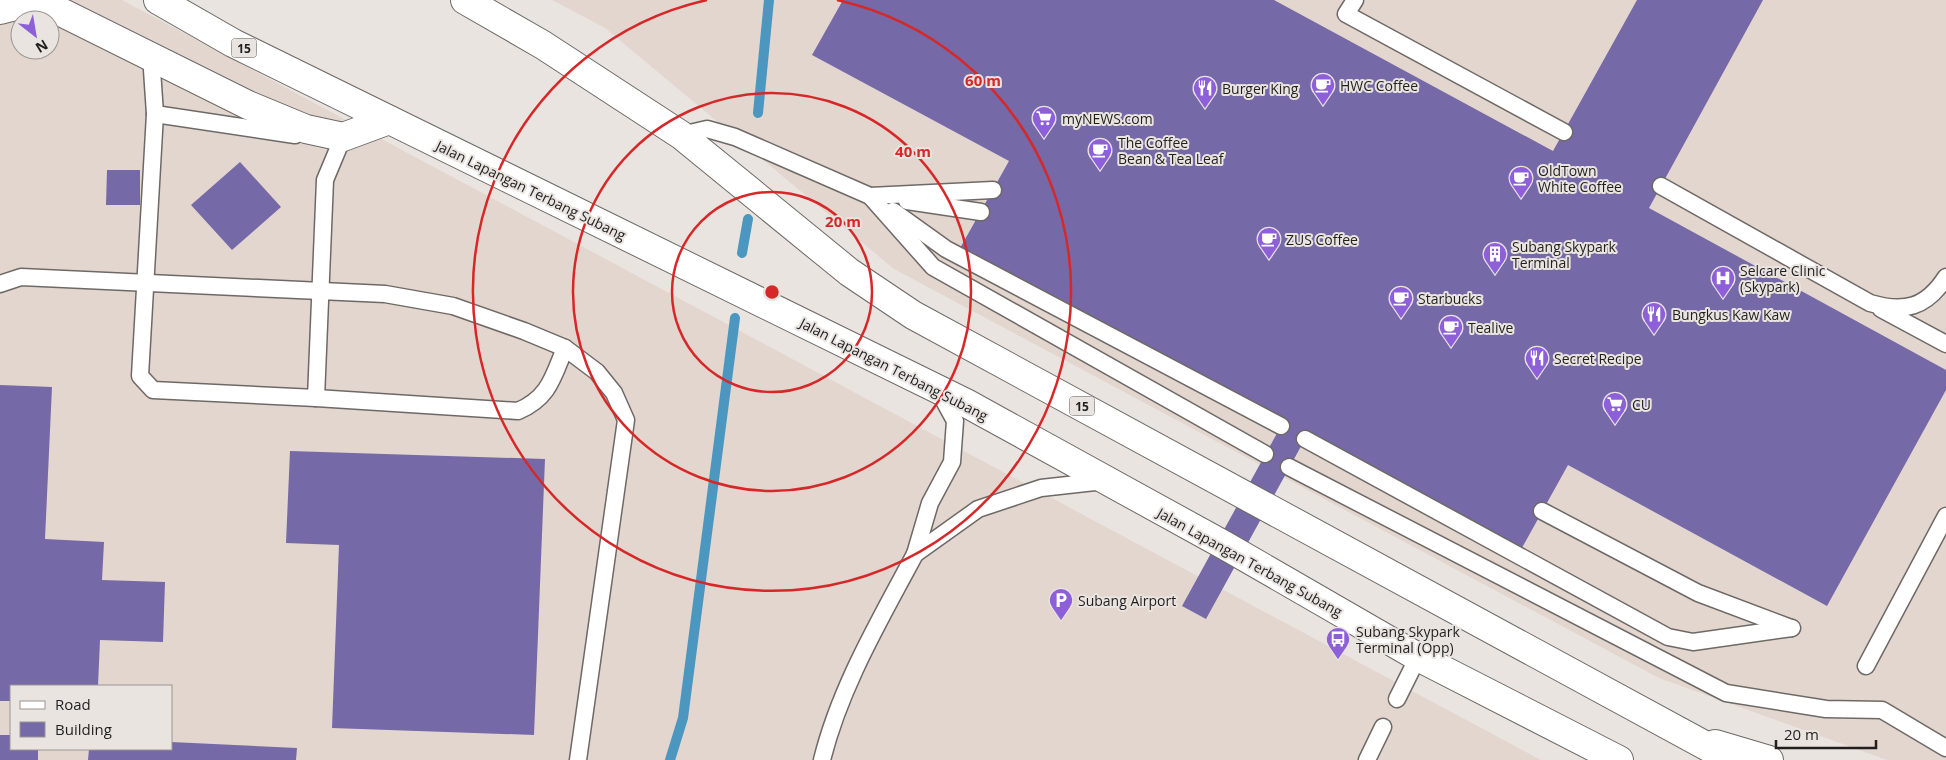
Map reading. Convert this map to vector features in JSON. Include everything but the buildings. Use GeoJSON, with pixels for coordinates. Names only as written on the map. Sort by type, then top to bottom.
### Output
{"type":"FeatureCollection","features":[{"type":"Feature","properties":{"kind":"main road","name":"Jalan Lapangan Terbang Subang"},"geometry":{"type":"LineString","coordinates":[[158,0],[234,43],[938,390],[1224,546],[1418,657],[1610,756]]}},
{"type":"Feature","properties":{"kind":"main road","name":"15"},"geometry":{"type":"LineString","coordinates":[[465,0],[543,45],[681,135],[849,272],[913,315],[1732,760]]}},
{"type":"Feature","properties":{"kind":"main road"},"geometry":{"type":"LineString","coordinates":[[0,10],[34,1],[63,12],[151,54],[248,105],[340,143],[389,120]]}},
{"type":"Feature","properties":{"kind":"main road"},"geometry":{"type":"LineString","coordinates":[[1694,738],[1770,760]]}},
{"type":"Feature","properties":{"kind":"lane"},"geometry":{"type":"LineString","coordinates":[[1355,0],[1346,14],[1564,132]]}},
{"type":"Feature","properties":{"kind":"lane"},"geometry":{"type":"LineString","coordinates":[[151,54],[156,114],[140,376],[154,390],[518,411],[533,405],[548,390],[565,348]]}},
{"type":"Feature","properties":{"kind":"lane"},"geometry":{"type":"LineString","coordinates":[[156,114],[287,132],[316,140],[340,143],[324,180],[322,290],[316,398]]}},
{"type":"Feature","properties":{"kind":"lane"},"geometry":{"type":"LineString","coordinates":[[681,135],[707,129],[736,137],[870,196],[946,249],[1281,426]]}},
{"type":"Feature","properties":{"kind":"lane"},"geometry":{"type":"LineString","coordinates":[[1661,186],[1946,344]]}},
{"type":"Feature","properties":{"kind":"lane"},"geometry":{"type":"LineString","coordinates":[[870,196],[993,190]]}},
{"type":"Feature","properties":{"kind":"lane"},"geometry":{"type":"LineString","coordinates":[[870,196],[981,212]]}},
{"type":"Feature","properties":{"kind":"lane"},"geometry":{"type":"LineString","coordinates":[[870,196],[933,267],[1265,454]]}},
{"type":"Feature","properties":{"kind":"lane"},"geometry":{"type":"LineString","coordinates":[[0,284],[21,276],[385,294],[453,306],[524,331],[565,348],[597,372],[614,393],[626,420],[578,760]]}},
{"type":"Feature","properties":{"kind":"lane"},"geometry":{"type":"LineString","coordinates":[[1870,303],[1890,309],[1909,307],[1926,299],[1938,289],[1946,277]]}},
{"type":"Feature","properties":{"kind":"lane"},"geometry":{"type":"LineString","coordinates":[[824,760],[835,718],[861,657],[915,554],[930,503],[952,462],[955,421],[938,390]]}},
{"type":"Feature","properties":{"kind":"lane"},"geometry":{"type":"LineString","coordinates":[[1304,439],[1668,637],[1693,642],[1792,628],[1698,593],[1542,511]]}},
{"type":"Feature","properties":{"kind":"lane"},"geometry":{"type":"LineString","coordinates":[[1289,467],[1726,693],[1826,709],[1882,710],[1946,748]]}},
{"type":"Feature","properties":{"kind":"lane"},"geometry":{"type":"LineString","coordinates":[[915,554],[978,509],[1042,488],[1106,481]]}},
{"type":"Feature","properties":{"kind":"lane"},"geometry":{"type":"LineString","coordinates":[[1866,666],[1946,516]]}},
{"type":"Feature","properties":{"kind":"lane"},"geometry":{"type":"LineString","coordinates":[[1397,699],[1418,657]]}},
{"type":"Feature","properties":{"kind":"lane"},"geometry":{"type":"LineString","coordinates":[[1367,760],[1383,727]]}},
{"type":"Feature","properties":{"kind":"shaded area"},"geometry":{"type":"Polygon","coordinates":[[[0,0],[122,0],[1541,760],[0,760],[0,0]]]}},
{"type":"Feature","properties":{"kind":"shaded area"},"geometry":{"type":"Polygon","coordinates":[[[552,0],[1946,0],[1946,760],[1887,760],[1659,678],[894,269],[605,28],[552,0]]]}},
{"type":"Feature","properties":{"kind":"waterway"},"geometry":{"type":"LineString","coordinates":[[758,113],[769,0]]}},
{"type":"Feature","properties":{"kind":"waterway"},"geometry":{"type":"LineString","coordinates":[[742,253],[748,219]]}},
{"type":"Feature","properties":{"kind":"waterway"},"geometry":{"type":"LineString","coordinates":[[670,760],[683,718],[735,318]]}},
{"type":"Feature","properties":{"kind":"place","name":"HWC Coffee"},"geometry":{"type":"Point","coordinates":[1323,106]}},
{"type":"Feature","properties":{"kind":"place","name":"Burger King"},"geometry":{"type":"Point","coordinates":[1205,109]}},
{"type":"Feature","properties":{"kind":"place","name":"myNEWS.com"},"geometry":{"type":"Point","coordinates":[1044,139]}},
{"type":"Feature","properties":{"kind":"place","name":"The Coffee Bean & Tea Leaf"},"geometry":{"type":"Point","coordinates":[1100,171]}},
{"type":"Feature","properties":{"kind":"place","name":"OldTown White Coffee"},"geometry":{"type":"Point","coordinates":[1521,199]}},
{"type":"Feature","properties":{"kind":"place","name":"ZUS Coffee"},"geometry":{"type":"Point","coordinates":[1269,260]}},
{"type":"Feature","properties":{"kind":"place","name":"Subang Skypark Terminal"},"geometry":{"type":"Point","coordinates":[1495,275]}},
{"type":"Feature","properties":{"kind":"place","name":"Selcare Clinic (Skypark)"},"geometry":{"type":"Point","coordinates":[1723,299]}},
{"type":"Feature","properties":{"kind":"place","name":"Starbucks"},"geometry":{"type":"Point","coordinates":[1401,319]}},
{"type":"Feature","properties":{"kind":"place","name":"Bungkus Kaw Kaw"},"geometry":{"type":"Point","coordinates":[1654,335]}},
{"type":"Feature","properties":{"kind":"place","name":"Tealive"},"geometry":{"type":"Point","coordinates":[1451,348]}},
{"type":"Feature","properties":{"kind":"place","name":"Secret Recipe"},"geometry":{"type":"Point","coordinates":[1537,379]}},
{"type":"Feature","properties":{"kind":"place","name":"CU"},"geometry":{"type":"Point","coordinates":[1615,425]}},
{"type":"Feature","properties":{"kind":"place","name":"Subang Airport"},"geometry":{"type":"Point","coordinates":[1061,621]}},
{"type":"Feature","properties":{"kind":"place","name":"Subang Skypark Terminal (Opp)"},"geometry":{"type":"Point","coordinates":[1338,660]}}]}
